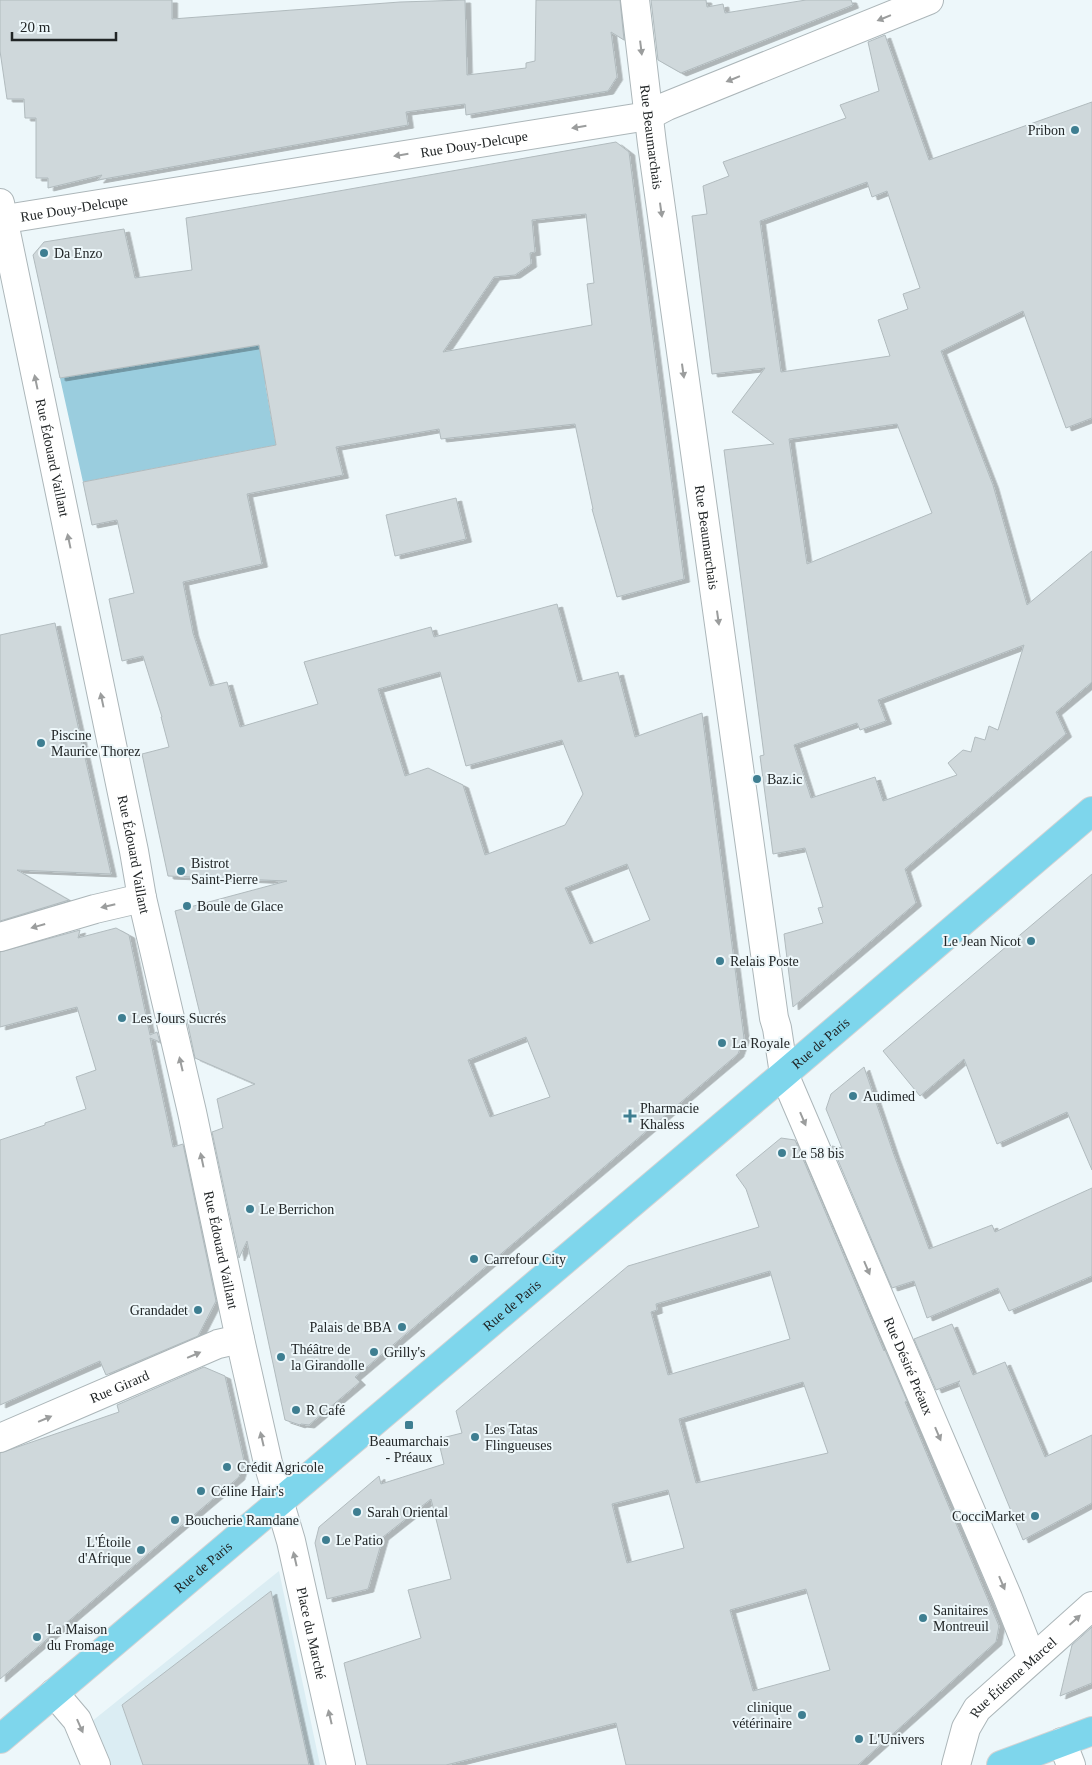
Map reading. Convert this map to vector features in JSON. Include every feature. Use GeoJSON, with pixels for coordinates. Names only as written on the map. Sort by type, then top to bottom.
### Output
{"type":"FeatureCollection","features":[{"type":"Feature","properties":{"kind":"main road","name":"Rue de Paris"},"geometry":{"type":"LineString","coordinates":[[0,1739],[1092,811]]}},
{"type":"Feature","properties":{"kind":"main road"},"geometry":{"type":"LineString","coordinates":[[1001,1765],[1067,1753],[1092,1731]]}},
{"type":"Feature","properties":{"kind":"street","name":"Rue Beaumarchais"},"geometry":{"type":"LineString","coordinates":[[635,0],[646,81],[648,116],[774,1018],[784,1074]]}},
{"type":"Feature","properties":{"kind":"street","name":"Rue Douy-Delcupe"},"geometry":{"type":"LineString","coordinates":[[1,214],[648,116],[676,102],[929,0]]}},
{"type":"Feature","properties":{"kind":"street","name":"Rue Édouard Vaillant"},"geometry":{"type":"LineString","coordinates":[[1,214],[132,841],[142,898],[192,1112],[268,1463],[279,1503]]}},
{"type":"Feature","properties":{"kind":"street"},"geometry":{"type":"LineString","coordinates":[[0,936],[95,909],[142,898]]}},
{"type":"Feature","properties":{"kind":"street","name":"Rue Désiré Préaux"},"geometry":{"type":"LineString","coordinates":[[784,1074],[1008,1598],[1032,1659]]}},
{"type":"Feature","properties":{"kind":"street","name":"Rue Girard"},"geometry":{"type":"LineString","coordinates":[[0,1438],[218,1344],[240,1339]]}},
{"type":"Feature","properties":{"kind":"street","name":"Place du Marché"},"geometry":{"type":"LineString","coordinates":[[279,1503],[291,1541],[341,1765]]}},
{"type":"Feature","properties":{"kind":"street","name":"Rue Étienne Marcel"},"geometry":{"type":"LineString","coordinates":[[956,1765],[966,1728],[977,1709],[1092,1606]]}},
{"type":"Feature","properties":{"kind":"street"},"geometry":{"type":"LineString","coordinates":[[54,1693],[77,1720],[96,1765]]}},
{"type":"Feature","properties":{"kind":"shaded area"},"geometry":{"type":"Polygon","coordinates":[[[324,334],[328,372],[265,383],[276,445],[83,482],[60,378],[324,334]]]}},
{"type":"Feature","properties":{"kind":"shaded area"},"geometry":{"type":"Polygon","coordinates":[[[279,1571],[320,1765],[108,1765],[91,1722],[279,1571]]]}},
{"type":"Feature","properties":{"kind":"building"},"geometry":{"type":"Polygon","coordinates":[[[0,0],[172,0],[172,19],[400,2],[465,0],[467,75],[526,68],[526,63],[535,61],[536,0],[620,0],[624,40],[611,32],[617,77],[608,91],[466,115],[465,104],[406,112],[408,125],[98,180],[102,175],[48,188],[48,178],[36,178],[36,118],[25,118],[24,99],[7,99],[0,51],[0,0]]]}},
{"type":"Feature","properties":{"kind":"building"},"geometry":{"type":"Polygon","coordinates":[[[651,0],[706,0],[707,7],[723,4],[725,13],[806,0],[851,0],[853,5],[681,73],[658,60],[651,0]]]}},
{"type":"Feature","properties":{"kind":"building"},"geometry":{"type":"Polygon","coordinates":[[[885,35],[929,160],[1092,102],[1092,418],[1066,428],[1023,311],[941,351],[993,485],[1027,605],[1092,551],[1092,682],[1056,712],[1066,734],[905,869],[916,903],[793,1007],[784,934],[823,923],[818,908],[823,907],[805,848],[773,854],[760,756],[764,755],[724,450],[774,444],[732,412],[765,368],[712,374],[692,216],[707,214],[703,186],[729,176],[723,162],[846,118],[840,105],[879,91],[868,42],[885,35]],[[867,182],[760,221],[781,372],[890,356],[878,320],[908,309],[903,294],[920,288],[887,191],[872,197],[867,182]],[[897,424],[789,439],[807,564],[932,513],[897,424]],[[1024,645],[878,700],[886,721],[860,730],[857,723],[794,745],[811,798],[875,777],[883,801],[957,775],[948,763],[963,750],[971,752],[975,737],[985,740],[989,726],[998,730],[1024,645]]]}},
{"type":"Feature","properties":{"kind":"building"},"geometry":{"type":"Polygon","coordinates":[[[616,142],[629,152],[684,579],[617,597],[592,509],[575,424],[441,439],[439,429],[336,447],[343,475],[247,494],[262,564],[183,582],[193,633],[210,686],[227,682],[240,727],[318,704],[304,662],[431,627],[434,637],[557,604],[578,682],[618,672],[635,737],[702,713],[744,1038],[738,1054],[355,1377],[360,1382],[309,1425],[300,1425],[285,1420],[247,1241],[239,1258],[212,1132],[223,1128],[217,1099],[255,1084],[195,1058],[187,1020],[200,1014],[175,911],[287,881],[168,876],[142,754],[169,747],[162,717],[143,656],[122,661],[109,599],[134,593],[117,520],[92,525],[83,482],[276,445],[259,345],[60,378],[33,255],[44,242],[124,229],[135,278],[192,270],[186,218],[616,142]],[[586,214],[532,220],[535,252],[530,253],[531,264],[515,275],[494,277],[443,352],[592,325],[587,284],[594,283],[586,214]],[[440,672],[378,689],[405,776],[428,768],[463,785],[485,855],[565,825],[583,794],[562,740],[466,766],[440,672]],[[627,864],[565,888],[590,944],[650,920],[627,864]],[[526,1037],[468,1060],[490,1117],[550,1097],[526,1037]]]}},
{"type":"Feature","properties":{"kind":"building"},"geometry":{"type":"Polygon","coordinates":[[[456,498],[466,539],[395,556],[386,515],[456,498]]]}},
{"type":"Feature","properties":{"kind":"building","name":"Piscine Maurice Thorez"},"geometry":{"type":"Polygon","coordinates":[[[55,623],[111,874],[17,870],[69,900],[0,921],[0,635],[55,623]]]}},
{"type":"Feature","properties":{"kind":"building"},"geometry":{"type":"Polygon","coordinates":[[[1092,874],[1092,1170],[1067,1112],[997,1144],[964,1059],[920,1096],[883,1051],[1092,874]]]}},
{"type":"Feature","properties":{"kind":"building"},"geometry":{"type":"Polygon","coordinates":[[[116,928],[129,935],[150,1035],[157,1032],[160,1042],[150,1038],[173,1147],[183,1144],[216,1301],[198,1336],[106,1375],[100,1361],[0,1405],[0,1140],[86,1109],[76,1077],[96,1070],[77,1007],[0,1027],[0,952],[80,930],[78,938],[116,928]]]}},
{"type":"Feature","properties":{"kind":"building"},"geometry":{"type":"Polygon","coordinates":[[[864,1067],[929,1249],[992,1225],[995,1232],[1092,1188],[1092,1276],[1009,1311],[998,1288],[927,1318],[914,1281],[892,1288],[832,1146],[842,1148],[826,1109],[831,1094],[864,1067]]]}},
{"type":"Feature","properties":{"kind":"building"},"geometry":{"type":"Polygon","coordinates":[[[781,1138],[795,1140],[907,1401],[905,1402],[999,1626],[996,1642],[858,1765],[626,1765],[616,1723],[446,1765],[367,1765],[344,1663],[421,1638],[408,1590],[451,1579],[431,1499],[383,1537],[368,1589],[327,1599],[315,1543],[319,1527],[379,1476],[381,1484],[444,1464],[438,1439],[462,1433],[456,1411],[628,1266],[759,1227],[746,1189],[736,1175],[781,1138]],[[770,1271],[656,1304],[657,1310],[651,1312],[668,1375],[790,1339],[770,1271]],[[803,1382],[679,1419],[696,1483],[828,1453],[803,1382]],[[668,1490],[612,1504],[627,1563],[684,1548],[668,1490]],[[806,1589],[730,1610],[753,1691],[830,1670],[806,1589]]]}},
{"type":"Feature","properties":{"kind":"building"},"geometry":{"type":"Polygon","coordinates":[[[952,1324],[973,1375],[1005,1362],[1045,1457],[1092,1435],[1092,1503],[1023,1540],[958,1382],[960,1381],[936,1390],[914,1339],[952,1324]]]}},
{"type":"Feature","properties":{"kind":"building"},"geometry":{"type":"Polygon","coordinates":[[[204,1367],[225,1376],[244,1461],[239,1477],[0,1679],[0,1453],[119,1412],[117,1405],[204,1367]]]}},
{"type":"Feature","properties":{"kind":"building"},"geometry":{"type":"Polygon","coordinates":[[[271,1591],[309,1765],[143,1765],[122,1705],[271,1591]]]}},
{"type":"Feature","properties":{"kind":"building"},"geometry":{"type":"Polygon","coordinates":[[[1092,1627],[1092,1683],[1060,1696],[1072,1645],[1092,1627]]]}},
{"type":"Feature","properties":{"kind":"place","name":"Pribon"},"geometry":{"type":"Point","coordinates":[1075,130]}},
{"type":"Feature","properties":{"kind":"place","name":"Da Enzo"},"geometry":{"type":"Point","coordinates":[44,253]}},
{"type":"Feature","properties":{"kind":"place","name":"Piscine Maurice Thorez"},"geometry":{"type":"Point","coordinates":[41,743]}},
{"type":"Feature","properties":{"kind":"place","name":"Baz.ic"},"geometry":{"type":"Point","coordinates":[757,779]}},
{"type":"Feature","properties":{"kind":"place","name":"Bistrot Saint-Pierre"},"geometry":{"type":"Point","coordinates":[181,871]}},
{"type":"Feature","properties":{"kind":"place","name":"Boule de Glace"},"geometry":{"type":"Point","coordinates":[187,906]}},
{"type":"Feature","properties":{"kind":"place","name":"Le Jean Nicot"},"geometry":{"type":"Point","coordinates":[1031,941]}},
{"type":"Feature","properties":{"kind":"place","name":"Relais Poste"},"geometry":{"type":"Point","coordinates":[720,961]}},
{"type":"Feature","properties":{"kind":"place","name":"Les Jours Sucrés"},"geometry":{"type":"Point","coordinates":[122,1018]}},
{"type":"Feature","properties":{"kind":"place","name":"La Royale"},"geometry":{"type":"Point","coordinates":[722,1043]}},
{"type":"Feature","properties":{"kind":"place","name":"Audimed"},"geometry":{"type":"Point","coordinates":[853,1096]}},
{"type":"Feature","properties":{"kind":"place","name":"Pharmacie Khaless"},"geometry":{"type":"Point","coordinates":[630,1116]}},
{"type":"Feature","properties":{"kind":"place","name":"Le 58 bis"},"geometry":{"type":"Point","coordinates":[782,1153]}},
{"type":"Feature","properties":{"kind":"place","name":"Le Berrichon"},"geometry":{"type":"Point","coordinates":[250,1209]}},
{"type":"Feature","properties":{"kind":"place","name":"Carrefour City"},"geometry":{"type":"Point","coordinates":[474,1259]}},
{"type":"Feature","properties":{"kind":"place","name":"Grandadet"},"geometry":{"type":"Point","coordinates":[198,1310]}},
{"type":"Feature","properties":{"kind":"place","name":"Palais de BBA"},"geometry":{"type":"Point","coordinates":[402,1327]}},
{"type":"Feature","properties":{"kind":"place","name":"Grilly's"},"geometry":{"type":"Point","coordinates":[374,1352]}},
{"type":"Feature","properties":{"kind":"place","name":"Théâtre de la Girandolle"},"geometry":{"type":"Point","coordinates":[281,1357]}},
{"type":"Feature","properties":{"kind":"place","name":"R Café"},"geometry":{"type":"Point","coordinates":[296,1410]}},
{"type":"Feature","properties":{"kind":"place","name":"Beaumarchais - Préaux"},"geometry":{"type":"Point","coordinates":[409,1425]}},
{"type":"Feature","properties":{"kind":"place","name":"Les Tatas Flingueuses"},"geometry":{"type":"Point","coordinates":[475,1437]}},
{"type":"Feature","properties":{"kind":"place","name":"Crédit Agricole"},"geometry":{"type":"Point","coordinates":[227,1467]}},
{"type":"Feature","properties":{"kind":"place","name":"Céline Hair's"},"geometry":{"type":"Point","coordinates":[201,1491]}},
{"type":"Feature","properties":{"kind":"place","name":"Sarah Oriental"},"geometry":{"type":"Point","coordinates":[357,1512]}},
{"type":"Feature","properties":{"kind":"place","name":"CocciMarket"},"geometry":{"type":"Point","coordinates":[1035,1516]}},
{"type":"Feature","properties":{"kind":"place","name":"Boucherie Ramdane"},"geometry":{"type":"Point","coordinates":[175,1520]}},
{"type":"Feature","properties":{"kind":"place","name":"Le Patio"},"geometry":{"type":"Point","coordinates":[326,1540]}},
{"type":"Feature","properties":{"kind":"place","name":"L'Étoile d'Afrique"},"geometry":{"type":"Point","coordinates":[141,1550]}},
{"type":"Feature","properties":{"kind":"place","name":"Sanitaires Montreuil"},"geometry":{"type":"Point","coordinates":[923,1618]}},
{"type":"Feature","properties":{"kind":"place","name":"La Maison du Fromage"},"geometry":{"type":"Point","coordinates":[37,1637]}},
{"type":"Feature","properties":{"kind":"place","name":"clinique vétérinaire"},"geometry":{"type":"Point","coordinates":[802,1715]}},
{"type":"Feature","properties":{"kind":"place","name":"L'Univers"},"geometry":{"type":"Point","coordinates":[859,1739]}}]}
